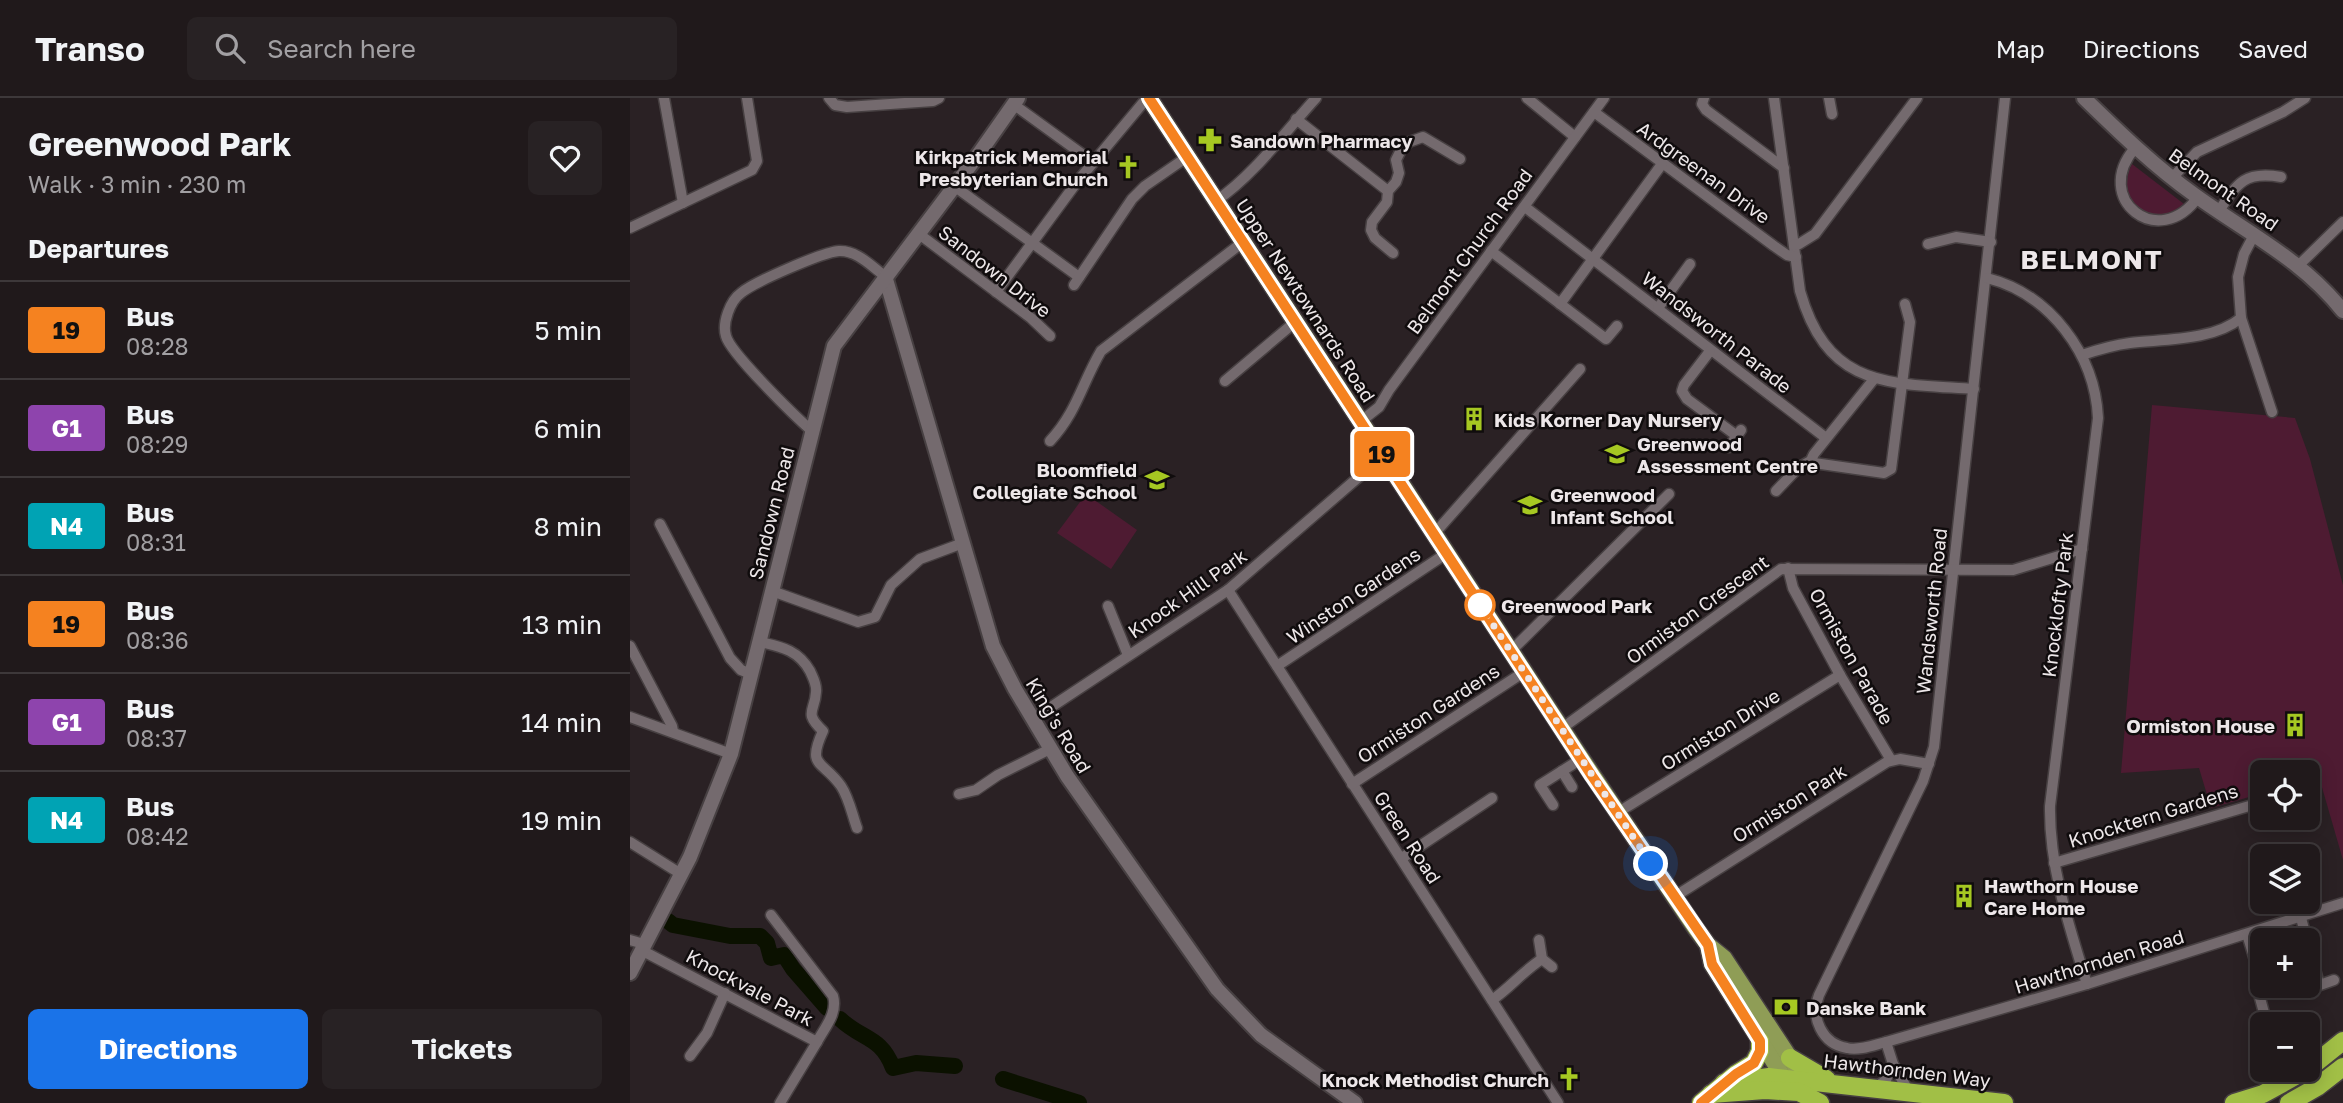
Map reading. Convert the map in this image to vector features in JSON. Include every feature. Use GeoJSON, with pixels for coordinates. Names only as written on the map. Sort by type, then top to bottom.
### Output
{"type":"FeatureCollection","features":[{"type":"Feature","properties":{"kind":"highway"},"geometry":{"type":"LineString","coordinates":[[1712,1094],[1754,1063],[1760,1051],[1760,1041]]}},
{"type":"Feature","properties":{"kind":"highway"},"geometry":{"type":"LineString","coordinates":[[2320,1059],[2343,1041]]}},
{"type":"Feature","properties":{"kind":"highway"},"geometry":{"type":"LineString","coordinates":[[1790,1058],[1833,1082]]}},
{"type":"Feature","properties":{"kind":"highway"},"geometry":{"type":"LineString","coordinates":[[2289,1103],[2317,1087],[2343,1067]]}},
{"type":"Feature","properties":{"kind":"highway","name":"Hawthornden Way"},"geometry":{"type":"LineString","coordinates":[[1802,1092],[1833,1082],[1880,1096],[1910,1094],[2004,1103]]}},
{"type":"Feature","properties":{"kind":"highway"},"geometry":{"type":"LineString","coordinates":[[2234,1103],[2263,1094],[2285,1082]]}},
{"type":"Feature","properties":{"kind":"highway"},"geometry":{"type":"LineString","coordinates":[[1712,1094],[1766,1090],[1880,1096]]}},
{"type":"Feature","properties":{"kind":"main road","name":"Upper Newtownards Road"},"geometry":{"type":"LineString","coordinates":[[1148,98],[1511,650],[1561,729],[1571,766],[1617,813],[1708,945],[1724,958],[1790,1058],[1802,1092]]}},
{"type":"Feature","properties":{"kind":"main road","name":"Upper Newtownards Road"},"geometry":{"type":"LineString","coordinates":[[1708,945],[1712,964],[1760,1041],[1802,1092]]}},
{"type":"Feature","properties":{"kind":"main road"},"geometry":{"type":"LineString","coordinates":[[1750,996],[1757,1018],[1802,1092]]}},
{"type":"Feature","properties":{"kind":"street"},"geometry":{"type":"LineString","coordinates":[[664,98],[683,203]]}},
{"type":"Feature","properties":{"kind":"street"},"geometry":{"type":"LineString","coordinates":[[630,228],[756,166],[747,98]]}},
{"type":"Feature","properties":{"kind":"street"},"geometry":{"type":"LineString","coordinates":[[829,98],[835,105],[847,107],[939,98]]}},
{"type":"Feature","properties":{"kind":"street"},"geometry":{"type":"LineString","coordinates":[[996,292],[1093,162],[1148,98]]}},
{"type":"Feature","properties":{"kind":"street"},"geometry":{"type":"LineString","coordinates":[[1216,201],[1251,172],[1316,98]]}},
{"type":"Feature","properties":{"kind":"street"},"geometry":{"type":"LineString","coordinates":[[1528,98],[1575,137]]}},
{"type":"Feature","properties":{"kind":"street","name":"Belmont Church Road"},"geometry":{"type":"LineString","coordinates":[[1360,422],[1379,407],[1388,390],[1604,98]]}},
{"type":"Feature","properties":{"kind":"street"},"geometry":{"type":"LineString","coordinates":[[1704,98],[1702,104],[1706,110],[1784,168]]}},
{"type":"Feature","properties":{"kind":"street"},"geometry":{"type":"LineString","coordinates":[[1774,98],[1800,291],[1805,310],[1815,329],[1840,362],[1874,379],[1974,389]]}},
{"type":"Feature","properties":{"kind":"street"},"geometry":{"type":"LineString","coordinates":[[1829,98],[1832,114]]}},
{"type":"Feature","properties":{"kind":"street"},"geometry":{"type":"LineString","coordinates":[[1794,245],[1815,234],[1917,98]]}},
{"type":"Feature","properties":{"kind":"street","name":"Wandsworth Road"},"geometry":{"type":"LineString","coordinates":[[1886,1042],[1860,1048],[1844,1048],[1832,1042],[1816,1021],[1814,1012],[1819,995],[1929,764],[1934,747],[2005,98]]}},
{"type":"Feature","properties":{"kind":"street","name":"Belmont Road"},"geometry":{"type":"LineString","coordinates":[[2084,98],[2135,148],[2172,178],[2299,265],[2343,311]]}},
{"type":"Feature","properties":{"kind":"street"},"geometry":{"type":"LineString","coordinates":[[2172,178],[2197,152],[2283,112],[2305,98]]}},
{"type":"Feature","properties":{"kind":"street"},"geometry":{"type":"LineString","coordinates":[[1015,101],[1093,162]]}},
{"type":"Feature","properties":{"kind":"street","name":"Sandown Road"},"geometry":{"type":"LineString","coordinates":[[630,973],[638,945],[681,874],[731,754],[834,346],[1015,101]]}},
{"type":"Feature","properties":{"kind":"street","name":"Ardgreenan Drive"},"geometry":{"type":"LineString","coordinates":[[1594,112],[1781,250],[1796,257]]}},
{"type":"Feature","properties":{"kind":"street"},"geometry":{"type":"LineString","coordinates":[[1296,119],[1388,191]]}},
{"type":"Feature","properties":{"kind":"street"},"geometry":{"type":"LineString","coordinates":[[1393,253],[1375,238],[1371,230],[1372,222],[1387,202],[1388,191],[1399,173],[1396,160],[1401,150],[1409,142],[1423,137],[1460,159]]}},
{"type":"Feature","properties":{"kind":"street"},"geometry":{"type":"LineString","coordinates":[[2135,148],[2122,168],[2119,184],[2125,199],[2137,213],[2151,220],[2171,219],[2185,211],[2198,197]]}},
{"type":"Feature","properties":{"kind":"street"},"geometry":{"type":"LineString","coordinates":[[954,186],[1031,243],[1076,281],[1132,199],[1145,186],[1187,157]]}},
{"type":"Feature","properties":{"kind":"street"},"geometry":{"type":"LineString","coordinates":[[1560,304],[1662,164]]}},
{"type":"Feature","properties":{"kind":"street"},"geometry":{"type":"LineString","coordinates":[[2219,211],[2228,197],[2247,178],[2258,174],[2281,177]]}},
{"type":"Feature","properties":{"kind":"street","name":"Wandsworth Parade"},"geometry":{"type":"LineString","coordinates":[[1525,207],[1594,257],[1710,351],[1826,438]]}},
{"type":"Feature","properties":{"kind":"street"},"geometry":{"type":"LineString","coordinates":[[2299,265],[2343,222]]}},
{"type":"Feature","properties":{"kind":"street","name":"Sandown Drive"},"geometry":{"type":"LineString","coordinates":[[919,234],[1031,318],[1050,336]]}},
{"type":"Feature","properties":{"kind":"street"},"geometry":{"type":"LineString","coordinates":[[2254,235],[2244,254],[2238,277],[2241,318],[2272,412]]}},
{"type":"Feature","properties":{"kind":"street"},"geometry":{"type":"LineString","coordinates":[[1928,244],[1956,237],[1991,242]]}},
{"type":"Feature","properties":{"kind":"street"},"geometry":{"type":"LineString","coordinates":[[1049,441],[1065,425],[1078,402],[1087,374],[1101,351],[1242,242]]}},
{"type":"Feature","properties":{"kind":"street"},"geometry":{"type":"LineString","coordinates":[[812,431],[739,356],[726,337],[725,318],[740,293],[819,255],[847,251],[885,276]]}},
{"type":"Feature","properties":{"kind":"street"},"geometry":{"type":"LineString","coordinates":[[1491,251],[1606,339],[1617,326]]}},
{"type":"Feature","properties":{"kind":"street"},"geometry":{"type":"LineString","coordinates":[[1658,308],[1690,264]]}},
{"type":"Feature","properties":{"kind":"street","name":"King's Road"},"geometry":{"type":"LineString","coordinates":[[885,276],[993,646],[1003,668],[1050,749],[1217,989],[1261,1035],[1354,1103]]}},
{"type":"Feature","properties":{"kind":"street","name":"Knocklofty Park"},"geometry":{"type":"LineString","coordinates":[[1987,278],[2024,293],[2043,307],[2066,331],[2082,355],[2095,389],[2098,418],[2050,806],[2049,835],[2087,984]]}},
{"type":"Feature","properties":{"kind":"street"},"geometry":{"type":"LineString","coordinates":[[1812,460],[1820,466],[1884,473],[1889,471],[1893,464],[1910,322],[1905,304]]}},
{"type":"Feature","properties":{"kind":"street"},"geometry":{"type":"LineString","coordinates":[[2082,355],[2127,344],[2188,338],[2225,327],[2241,318]]}},
{"type":"Feature","properties":{"kind":"street"},"geometry":{"type":"LineString","coordinates":[[1225,381],[1295,323]]}},
{"type":"Feature","properties":{"kind":"street"},"geometry":{"type":"LineString","coordinates":[[1710,351],[1682,391],[1687,399],[1739,433],[1729,447]]}},
{"type":"Feature","properties":{"kind":"street"},"geometry":{"type":"LineString","coordinates":[[1434,534],[1580,369]]}},
{"type":"Feature","properties":{"kind":"street"},"geometry":{"type":"LineString","coordinates":[[1776,491],[1798,468],[1812,460],[1826,438],[1874,379]]}},
{"type":"Feature","properties":{"kind":"street","name":"Knock Hill Park"},"geometry":{"type":"LineString","coordinates":[[1032,719],[1228,590],[1383,456]]}},
{"type":"Feature","properties":{"kind":"street"},"geometry":{"type":"LineString","coordinates":[[1511,650],[1669,494]]}},
{"type":"Feature","properties":{"kind":"street"},"geometry":{"type":"LineString","coordinates":[[660,524],[730,658],[741,670],[751,674]]}},
{"type":"Feature","properties":{"kind":"street"},"geometry":{"type":"LineString","coordinates":[[772,591],[858,622],[875,617],[891,585],[920,559],[963,543]]}},
{"type":"Feature","properties":{"kind":"street","name":"Ormiston Crescent"},"geometry":{"type":"LineString","coordinates":[[1561,729],[1774,573],[1788,568],[2013,570],[2082,549]]}},
{"type":"Feature","properties":{"kind":"street","name":"Winston Gardens"},"geometry":{"type":"LineString","coordinates":[[1277,666],[1447,554]]}},
{"type":"Feature","properties":{"kind":"street","name":"Ormiston Parade"},"geometry":{"type":"LineString","coordinates":[[1788,568],[1793,588],[1840,675],[1891,760]]}},
{"type":"Feature","properties":{"kind":"street","name":"Green Road"},"geometry":{"type":"LineString","coordinates":[[1228,590],[1558,1103]]}},
{"type":"Feature","properties":{"kind":"street"},"geometry":{"type":"LineString","coordinates":[[1108,606],[1128,655]]}},
{"type":"Feature","properties":{"kind":"street"},"geometry":{"type":"LineString","coordinates":[[760,642],[789,649],[799,655],[811,673],[816,691],[811,717],[823,731],[815,749],[817,762],[839,783],[857,828]]}},
{"type":"Feature","properties":{"kind":"street"},"geometry":{"type":"LineString","coordinates":[[630,646],[673,731]]}},
{"type":"Feature","properties":{"kind":"street","name":"Ormiston Gardens"},"geometry":{"type":"LineString","coordinates":[[1352,784],[1524,671]]}},
{"type":"Feature","properties":{"kind":"street","name":"Ormiston Drive"},"geometry":{"type":"LineString","coordinates":[[1617,813],[1840,675]]}},
{"type":"Feature","properties":{"kind":"street"},"geometry":{"type":"LineString","coordinates":[[630,716],[731,754]]}},
{"type":"Feature","properties":{"kind":"street"},"geometry":{"type":"LineString","coordinates":[[958,794],[976,790],[998,775],[1050,749]]}},
{"type":"Feature","properties":{"kind":"street"},"geometry":{"type":"LineString","coordinates":[[1891,760],[1929,764]]}},
{"type":"Feature","properties":{"kind":"street","name":"Ormiston Park"},"geometry":{"type":"LineString","coordinates":[[1674,897],[1891,760]]}},
{"type":"Feature","properties":{"kind":"street"},"geometry":{"type":"LineString","coordinates":[[1553,805],[1540,785],[1571,766],[1572,787]]}},
{"type":"Feature","properties":{"kind":"street"},"geometry":{"type":"LineString","coordinates":[[1402,858],[1492,799]]}},
{"type":"Feature","properties":{"kind":"street","name":"Knocktern Gardens"},"geometry":{"type":"LineString","coordinates":[[2054,863],[2250,806]]}},
{"type":"Feature","properties":{"kind":"street"},"geometry":{"type":"LineString","coordinates":[[630,842],[681,874]]}},
{"type":"Feature","properties":{"kind":"street","name":"Hawthornden Road"},"geometry":{"type":"LineString","coordinates":[[1886,1042],[2087,984],[2343,904]]}},
{"type":"Feature","properties":{"kind":"street"},"geometry":{"type":"LineString","coordinates":[[771,915],[833,996],[836,1005],[834,1012],[817,1042]]}},
{"type":"Feature","properties":{"kind":"street"},"geometry":{"type":"LineString","coordinates":[[2301,918],[2304,928]]}},
{"type":"Feature","properties":{"kind":"street"},"geometry":{"type":"LineString","coordinates":[[2247,934],[2262,983],[2260,999],[2264,1012]]}},
{"type":"Feature","properties":{"kind":"street"},"geometry":{"type":"LineString","coordinates":[[1539,940],[1542,959],[1552,967]]}},
{"type":"Feature","properties":{"kind":"street","name":"Knockvale Park"},"geometry":{"type":"LineString","coordinates":[[638,945],[817,1042],[780,1103]]}},
{"type":"Feature","properties":{"kind":"street"},"geometry":{"type":"LineString","coordinates":[[1492,1000],[1508,989],[1526,969],[1542,959]]}},
{"type":"Feature","properties":{"kind":"street"},"geometry":{"type":"LineString","coordinates":[[2320,984],[2334,980]]}},
{"type":"Feature","properties":{"kind":"street"},"geometry":{"type":"LineString","coordinates":[[690,1056],[707,1033],[725,993]]}},
{"type":"Feature","properties":{"kind":"street"},"geometry":{"type":"LineString","coordinates":[[1886,1042],[1893,1064],[1910,1094]]}},
{"type":"Feature","properties":{"kind":"street"},"geometry":{"type":"LineString","coordinates":[[1880,1096],[1893,1064]]}},
{"type":"Feature","properties":{"kind":"shaded area"},"geometry":{"type":"Polygon","coordinates":[[[2132,164],[2184,204],[2172,212],[2159,215],[2139,208],[2131,200],[2127,190],[2127,177],[2132,164]]]}},
{"type":"Feature","properties":{"kind":"shaded area"},"geometry":{"type":"Polygon","coordinates":[[[2152,405],[2295,418],[2310,459],[2343,585],[2343,860],[2320,780],[2320,760],[2250,760],[2250,797],[2211,808],[2199,768],[2121,773],[2152,405]]]}},
{"type":"Feature","properties":{"kind":"shaded area"},"geometry":{"type":"Polygon","coordinates":[[[1086,494],[1137,530],[1111,569],[1057,533],[1086,494]]]}},
{"type":"Feature","properties":{"kind":"waterway"},"geometry":{"type":"LineString","coordinates":[[668,921],[673,925],[730,936],[760,936],[767,943],[771,958],[784,955],[827,1008]]}},
{"type":"Feature","properties":{"kind":"waterway"},"geometry":{"type":"LineString","coordinates":[[840,1019],[877,1044],[893,1068],[916,1063],[955,1066]]}},
{"type":"Feature","properties":{"kind":"waterway"},"geometry":{"type":"LineString","coordinates":[[1003,1079],[1079,1103]]}},
{"type":"Feature","properties":{"kind":"bus line","name":"19"},"geometry":{"type":"LineString","coordinates":[[1149,98],[1592,776],[1708,945],[1712,964],[1748,1018],[1760,1041],[1760,1051],[1752,1065],[1736,1074],[1701,1103]]}},
{"type":"Feature","properties":{"kind":"place","name":"Sandown Pharmacy"},"geometry":{"type":"Point","coordinates":[1210,140]}},
{"type":"Feature","properties":{"kind":"place","name":"Kirkpatrick Memorial Presbyterian Church"},"geometry":{"type":"Point","coordinates":[1128,167]}},
{"type":"Feature","properties":{"kind":"place","name":"Kids Korner Day Nursery"},"geometry":{"type":"Point","coordinates":[1474,419]}},
{"type":"Feature","properties":{"kind":"place","name":"Greenwood Assessment Centre"},"geometry":{"type":"Point","coordinates":[1617,454]}},
{"type":"Feature","properties":{"kind":"place","name":"Bloomfield Collegiate School"},"geometry":{"type":"Point","coordinates":[1157,480]}},
{"type":"Feature","properties":{"kind":"place","name":"Greenwood Infant School"},"geometry":{"type":"Point","coordinates":[1530,505]}},
{"type":"Feature","properties":{"kind":"place","name":"Greenwood Park"},"geometry":{"type":"Point","coordinates":[1480,605]}},
{"type":"Feature","properties":{"kind":"place","name":"Ormiston House"},"geometry":{"type":"Point","coordinates":[2295,725]}},
{"type":"Feature","properties":{"kind":"place","name":"Hawthorn House Care Home"},"geometry":{"type":"Point","coordinates":[1964,896]}},
{"type":"Feature","properties":{"kind":"place","name":"Danske Bank"},"geometry":{"type":"Point","coordinates":[1786,1007]}},
{"type":"Feature","properties":{"kind":"place","name":"Knock Methodist Church"},"geometry":{"type":"Point","coordinates":[1569,1079]}},
{"type":"Feature","properties":{"kind":"district","name":"BELMONT"},"geometry":{"type":"Point","coordinates":[2092,259]}},
{"type":"Feature","properties":{"kind":"route"},"geometry":{"type":"LineString","coordinates":[[1480,605],[1651,864]]}}]}
